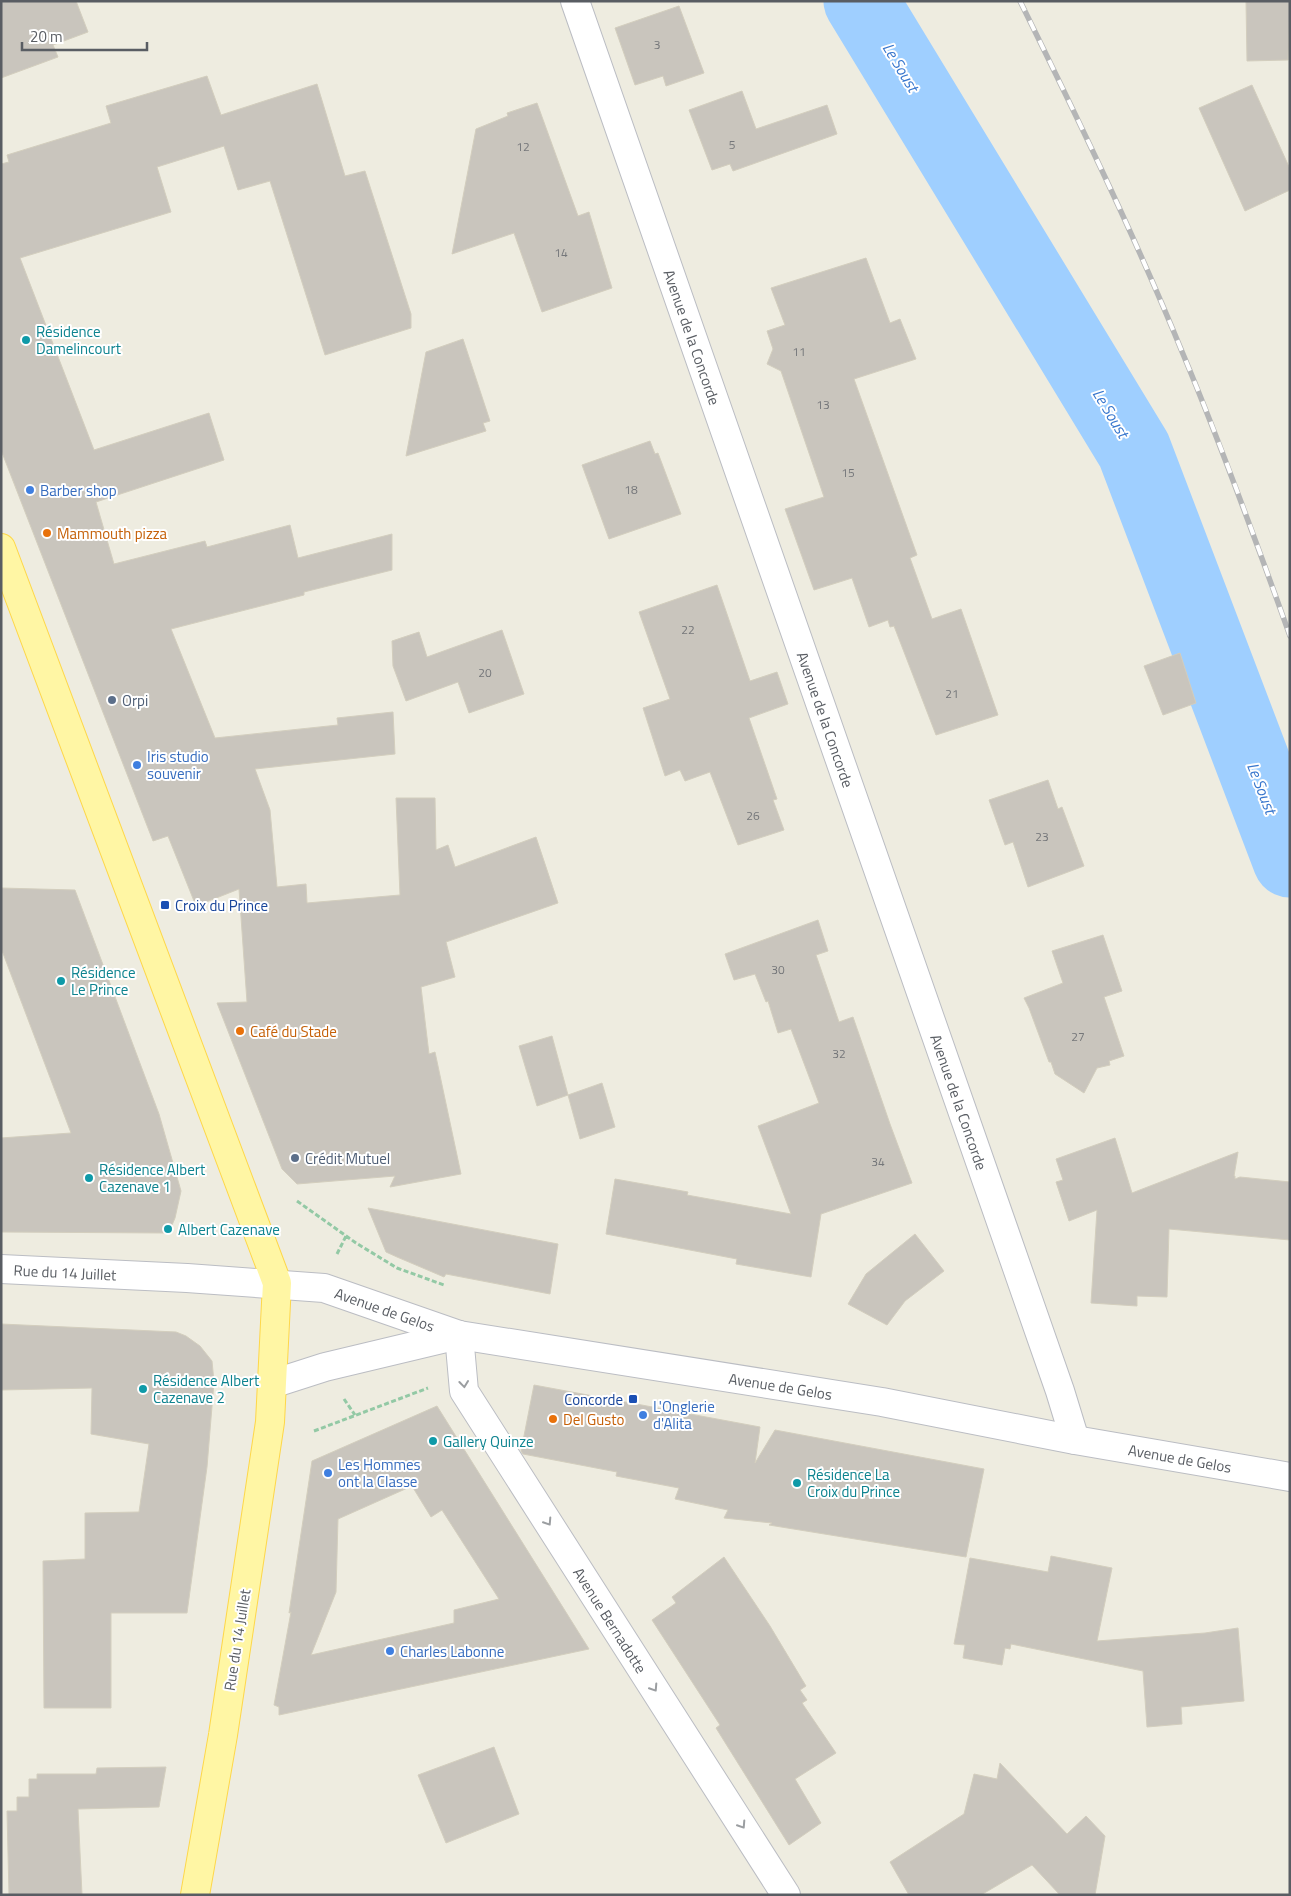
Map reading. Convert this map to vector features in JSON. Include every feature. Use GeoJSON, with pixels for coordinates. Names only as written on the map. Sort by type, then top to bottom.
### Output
{"type":"FeatureCollection","features":[{"type":"Feature","properties":{"kind":"main road"},"geometry":{"type":"LineString","coordinates":[[1,548],[278,1283]]}},
{"type":"Feature","properties":{"kind":"main road","name":"Rue du 14 Juillet"},"geometry":{"type":"LineString","coordinates":[[195,1895],[223,1735],[270,1422],[278,1283]]}},
{"type":"Feature","properties":{"kind":"street","name":"Avenue de la Concorde"},"geometry":{"type":"LineString","coordinates":[[575,1],[1050,1363],[1075,1440]]}},
{"type":"Feature","properties":{"kind":"street","name":"Rue du 14 Juillet"},"geometry":{"type":"LineString","coordinates":[[1,1269],[278,1283]]}},
{"type":"Feature","properties":{"kind":"street","name":"Avenue de Gelos"},"geometry":{"type":"LineString","coordinates":[[278,1283],[329,1290],[459,1335],[882,1402],[1075,1440],[1290,1477]]}},
{"type":"Feature","properties":{"kind":"street"},"geometry":{"type":"LineString","coordinates":[[272,1384],[325,1368],[459,1335]]}},
{"type":"Feature","properties":{"kind":"street","name":"Avenue Bernadotte"},"geometry":{"type":"LineString","coordinates":[[459,1335],[464,1391],[786,1895]]}},
{"type":"Feature","properties":{"kind":"path"},"geometry":{"type":"LineString","coordinates":[[297,1201],[346,1236],[397,1268],[444,1285]]}},
{"type":"Feature","properties":{"kind":"path"},"geometry":{"type":"LineString","coordinates":[[333,1261],[346,1236]]}},
{"type":"Feature","properties":{"kind":"path"},"geometry":{"type":"LineString","coordinates":[[314,1432],[432,1387]]}},
{"type":"Feature","properties":{"kind":"path"},"geometry":{"type":"LineString","coordinates":[[341,1395],[355,1415]]}},
{"type":"Feature","properties":{"kind":"building"},"geometry":{"type":"Polygon","coordinates":[[[1,1],[76,1],[88,32],[53,45],[58,57],[1,78],[1,1]]]}},
{"type":"Feature","properties":{"kind":"building"},"geometry":{"type":"Polygon","coordinates":[[[1246,1],[1290,1],[1288,60],[1247,61],[1246,1]]]}},
{"type":"Feature","properties":{"kind":"building"},"geometry":{"type":"Polygon","coordinates":[[[679,6],[704,73],[666,86],[663,76],[635,85],[615,28],[679,6]]]}},
{"type":"Feature","properties":{"kind":"building"},"geometry":{"type":"Polygon","coordinates":[[[207,76],[221,115],[317,84],[345,176],[365,171],[411,314],[411,328],[325,355],[270,181],[238,190],[224,146],[157,167],[171,212],[20,258],[94,450],[209,413],[224,460],[96,502],[114,564],[205,541],[207,547],[290,525],[298,558],[392,534],[392,570],[171,629],[215,738],[338,725],[337,718],[393,712],[395,754],[255,769],[270,810],[277,887],[306,884],[307,903],[400,895],[396,798],[435,798],[436,850],[448,845],[455,867],[536,837],[558,903],[446,942],[455,977],[421,987],[429,1054],[435,1052],[461,1174],[390,1187],[395,1176],[297,1184],[282,1169],[217,1003],[247,1002],[239,889],[196,906],[168,836],[153,841],[1,450],[1,164],[9,162],[7,155],[111,123],[106,106],[207,76]]]}},
{"type":"Feature","properties":{"kind":"building"},"geometry":{"type":"Polygon","coordinates":[[[1252,85],[1290,169],[1290,190],[1245,211],[1199,108],[1252,85]]]}},
{"type":"Feature","properties":{"kind":"building"},"geometry":{"type":"Polygon","coordinates":[[[742,91],[756,129],[827,105],[837,134],[733,171],[730,164],[712,170],[689,110],[742,91]]]}},
{"type":"Feature","properties":{"kind":"building"},"geometry":{"type":"Polygon","coordinates":[[[537,103],[578,216],[589,212],[612,288],[542,312],[514,233],[452,254],[476,129],[508,116],[507,113],[537,103]]]}},
{"type":"Feature","properties":{"kind":"building"},"geometry":{"type":"Polygon","coordinates":[[[866,258],[890,323],[900,319],[916,359],[854,379],[917,555],[910,558],[932,619],[961,609],[998,715],[936,735],[894,626],[890,627],[888,620],[869,627],[852,578],[814,590],[785,509],[824,497],[781,371],[767,364],[773,349],[767,331],[785,325],[771,288],[866,258]]]}},
{"type":"Feature","properties":{"kind":"building"},"geometry":{"type":"Polygon","coordinates":[[[463,339],[490,421],[483,423],[486,431],[406,456],[426,352],[463,339]]]}},
{"type":"Feature","properties":{"kind":"building"},"geometry":{"type":"Polygon","coordinates":[[[650,441],[655,454],[658,453],[681,514],[609,539],[582,465],[650,441]]]}},
{"type":"Feature","properties":{"kind":"building"},"geometry":{"type":"Polygon","coordinates":[[[717,585],[750,681],[777,672],[788,704],[749,718],[777,799],[773,800],[784,830],[738,845],[710,772],[685,781],[680,770],[665,776],[643,708],[670,699],[639,612],[717,585]]]}},
{"type":"Feature","properties":{"kind":"building"},"geometry":{"type":"Polygon","coordinates":[[[502,630],[524,694],[469,713],[458,682],[406,701],[393,666],[392,641],[419,632],[427,657],[502,630]]]}},
{"type":"Feature","properties":{"kind":"building"},"geometry":{"type":"Polygon","coordinates":[[[1180,653],[1196,703],[1163,715],[1144,666],[1180,653]]]}},
{"type":"Feature","properties":{"kind":"building"},"geometry":{"type":"Polygon","coordinates":[[[1048,780],[1058,809],[1062,807],[1084,866],[1028,887],[1013,842],[1005,845],[989,800],[1048,780]]]}},
{"type":"Feature","properties":{"kind":"building"},"geometry":{"type":"Polygon","coordinates":[[[1,888],[75,890],[159,1114],[181,1191],[175,1218],[165,1233],[1,1232],[1,1138],[71,1133],[1,948],[1,888]]]}},
{"type":"Feature","properties":{"kind":"building"},"geometry":{"type":"Polygon","coordinates":[[[818,920],[828,951],[816,955],[839,1022],[853,1017],[912,1183],[821,1214],[811,1277],[736,1264],[737,1259],[606,1234],[615,1179],[688,1192],[687,1195],[791,1214],[758,1126],[819,1103],[791,1029],[778,1033],[768,1001],[766,1002],[755,974],[734,980],[725,954],[818,920]]]}},
{"type":"Feature","properties":{"kind":"building"},"geometry":{"type":"Polygon","coordinates":[[[1103,935],[1122,991],[1104,997],[1124,1056],[1109,1061],[1110,1065],[1097,1068],[1084,1093],[1055,1074],[1024,998],[1063,983],[1052,951],[1103,935]]]}},
{"type":"Feature","properties":{"kind":"building"},"geometry":{"type":"Polygon","coordinates":[[[552,1036],[568,1095],[537,1106],[519,1046],[552,1036]]]}},
{"type":"Feature","properties":{"kind":"building"},"geometry":{"type":"Polygon","coordinates":[[[602,1083],[615,1127],[580,1139],[568,1095],[602,1083]]]}},
{"type":"Feature","properties":{"kind":"building"},"geometry":{"type":"Polygon","coordinates":[[[1115,1138],[1132,1193],[1238,1152],[1235,1179],[1240,1177],[1290,1182],[1290,1240],[1169,1229],[1167,1297],[1137,1296],[1137,1306],[1091,1303],[1097,1210],[1069,1221],[1056,1182],[1063,1180],[1056,1159],[1115,1138]]]}},
{"type":"Feature","properties":{"kind":"building"},"geometry":{"type":"Polygon","coordinates":[[[368,1208],[558,1244],[550,1294],[446,1274],[444,1277],[386,1252],[368,1208]]]}},
{"type":"Feature","properties":{"kind":"building"},"geometry":{"type":"Polygon","coordinates":[[[915,1234],[944,1271],[905,1301],[887,1325],[848,1304],[866,1274],[915,1234]]]}},
{"type":"Feature","properties":{"kind":"building"},"geometry":{"type":"Polygon","coordinates":[[[1,1324],[176,1332],[186,1336],[200,1346],[212,1361],[214,1382],[207,1467],[187,1613],[111,1613],[111,1708],[44,1708],[43,1561],[85,1559],[85,1513],[139,1512],[149,1444],[91,1434],[92,1388],[1,1390],[1,1324]]]}},
{"type":"Feature","properties":{"kind":"building"},"geometry":{"type":"Polygon","coordinates":[[[534,1385],[760,1427],[755,1463],[775,1430],[984,1469],[966,1557],[769,1525],[772,1523],[724,1518],[728,1510],[675,1499],[679,1488],[616,1476],[617,1472],[523,1454],[521,1451],[534,1385]]]}},
{"type":"Feature","properties":{"kind":"building"},"geometry":{"type":"Polygon","coordinates":[[[437,1406],[589,1649],[279,1715],[279,1707],[274,1705],[291,1612],[289,1613],[312,1461],[437,1406]],[[412,1486],[338,1519],[336,1592],[311,1655],[454,1623],[454,1610],[499,1599],[442,1510],[431,1517],[412,1486]]]}},
{"type":"Feature","properties":{"kind":"building"},"geometry":{"type":"Polygon","coordinates":[[[1051,1556],[1112,1568],[1097,1641],[1205,1633],[1238,1628],[1244,1701],[1181,1707],[1182,1724],[1147,1727],[1143,1671],[1011,1644],[1010,1649],[1005,1648],[1002,1665],[963,1658],[965,1645],[954,1644],[970,1558],[1048,1572],[1051,1556]]]}},
{"type":"Feature","properties":{"kind":"building"},"geometry":{"type":"Polygon","coordinates":[[[724,1557],[770,1626],[806,1686],[800,1690],[807,1700],[802,1703],[836,1753],[795,1779],[821,1823],[789,1845],[716,1728],[720,1725],[652,1620],[676,1603],[672,1597],[724,1557]]]}},
{"type":"Feature","properties":{"kind":"building"},"geometry":{"type":"Polygon","coordinates":[[[494,1747],[519,1814],[446,1843],[418,1775],[494,1747]]]}},
{"type":"Feature","properties":{"kind":"building"},"geometry":{"type":"Polygon","coordinates":[[[1000,1763],[1067,1834],[1086,1816],[1105,1836],[1095,1895],[1060,1895],[1032,1865],[981,1895],[909,1895],[890,1862],[964,1814],[974,1774],[997,1779],[1000,1763]]]}},
{"type":"Feature","properties":{"kind":"building"},"geometry":{"type":"Polygon","coordinates":[[[166,1767],[159,1807],[78,1809],[82,1895],[9,1895],[7,1811],[17,1811],[17,1797],[29,1797],[29,1779],[37,1779],[37,1774],[96,1774],[97,1768],[166,1767]]]}},
{"type":"Feature","properties":{"kind":"waterway","name":"Le Soust"},"geometry":{"type":"LineString","coordinates":[[861,1],[1134,450],[1290,860]]}},
{"type":"Feature","properties":{"kind":"railway"},"geometry":{"type":"LineString","coordinates":[[1020,1],[1063,88],[1164,309],[1225,459],[1290,636]]}},
{"type":"Feature","properties":{"kind":"place","name":"Résidence Damelincourt"},"geometry":{"type":"Point","coordinates":[26,340]}},
{"type":"Feature","properties":{"kind":"place","name":"Barber shop"},"geometry":{"type":"Point","coordinates":[30,490]}},
{"type":"Feature","properties":{"kind":"place","name":"Mammouth pizza"},"geometry":{"type":"Point","coordinates":[47,533]}},
{"type":"Feature","properties":{"kind":"place","name":"Orpi"},"geometry":{"type":"Point","coordinates":[112,700]}},
{"type":"Feature","properties":{"kind":"place","name":"Iris studio souvenir"},"geometry":{"type":"Point","coordinates":[137,765]}},
{"type":"Feature","properties":{"kind":"place","name":"Croix du Prince"},"geometry":{"type":"Point","coordinates":[165,905]}},
{"type":"Feature","properties":{"kind":"place","name":"Résidence Le Prince"},"geometry":{"type":"Point","coordinates":[61,981]}},
{"type":"Feature","properties":{"kind":"place","name":"Café du Stade"},"geometry":{"type":"Point","coordinates":[240,1031]}},
{"type":"Feature","properties":{"kind":"place","name":"Crédit Mutuel"},"geometry":{"type":"Point","coordinates":[295,1158]}},
{"type":"Feature","properties":{"kind":"place","name":"Résidence Albert Cazenave 1"},"geometry":{"type":"Point","coordinates":[89,1178]}},
{"type":"Feature","properties":{"kind":"place","name":"Albert Cazenave"},"geometry":{"type":"Point","coordinates":[168,1229]}},
{"type":"Feature","properties":{"kind":"place","name":"Résidence Albert Cazenave 2"},"geometry":{"type":"Point","coordinates":[143,1389]}},
{"type":"Feature","properties":{"kind":"place","name":"Concorde"},"geometry":{"type":"Point","coordinates":[633,1399]}},
{"type":"Feature","properties":{"kind":"place","name":"L'Onglerie d'Alita"},"geometry":{"type":"Point","coordinates":[643,1415]}},
{"type":"Feature","properties":{"kind":"place","name":"Del Gusto"},"geometry":{"type":"Point","coordinates":[553,1419]}},
{"type":"Feature","properties":{"kind":"place","name":"Gallery Quinze"},"geometry":{"type":"Point","coordinates":[433,1441]}},
{"type":"Feature","properties":{"kind":"place","name":"Les Hommes ont la Classe"},"geometry":{"type":"Point","coordinates":[328,1473]}},
{"type":"Feature","properties":{"kind":"place","name":"Résidence La Croix du Prince"},"geometry":{"type":"Point","coordinates":[797,1483]}},
{"type":"Feature","properties":{"kind":"place","name":"Charles Labonne"},"geometry":{"type":"Point","coordinates":[390,1651]}}]}
